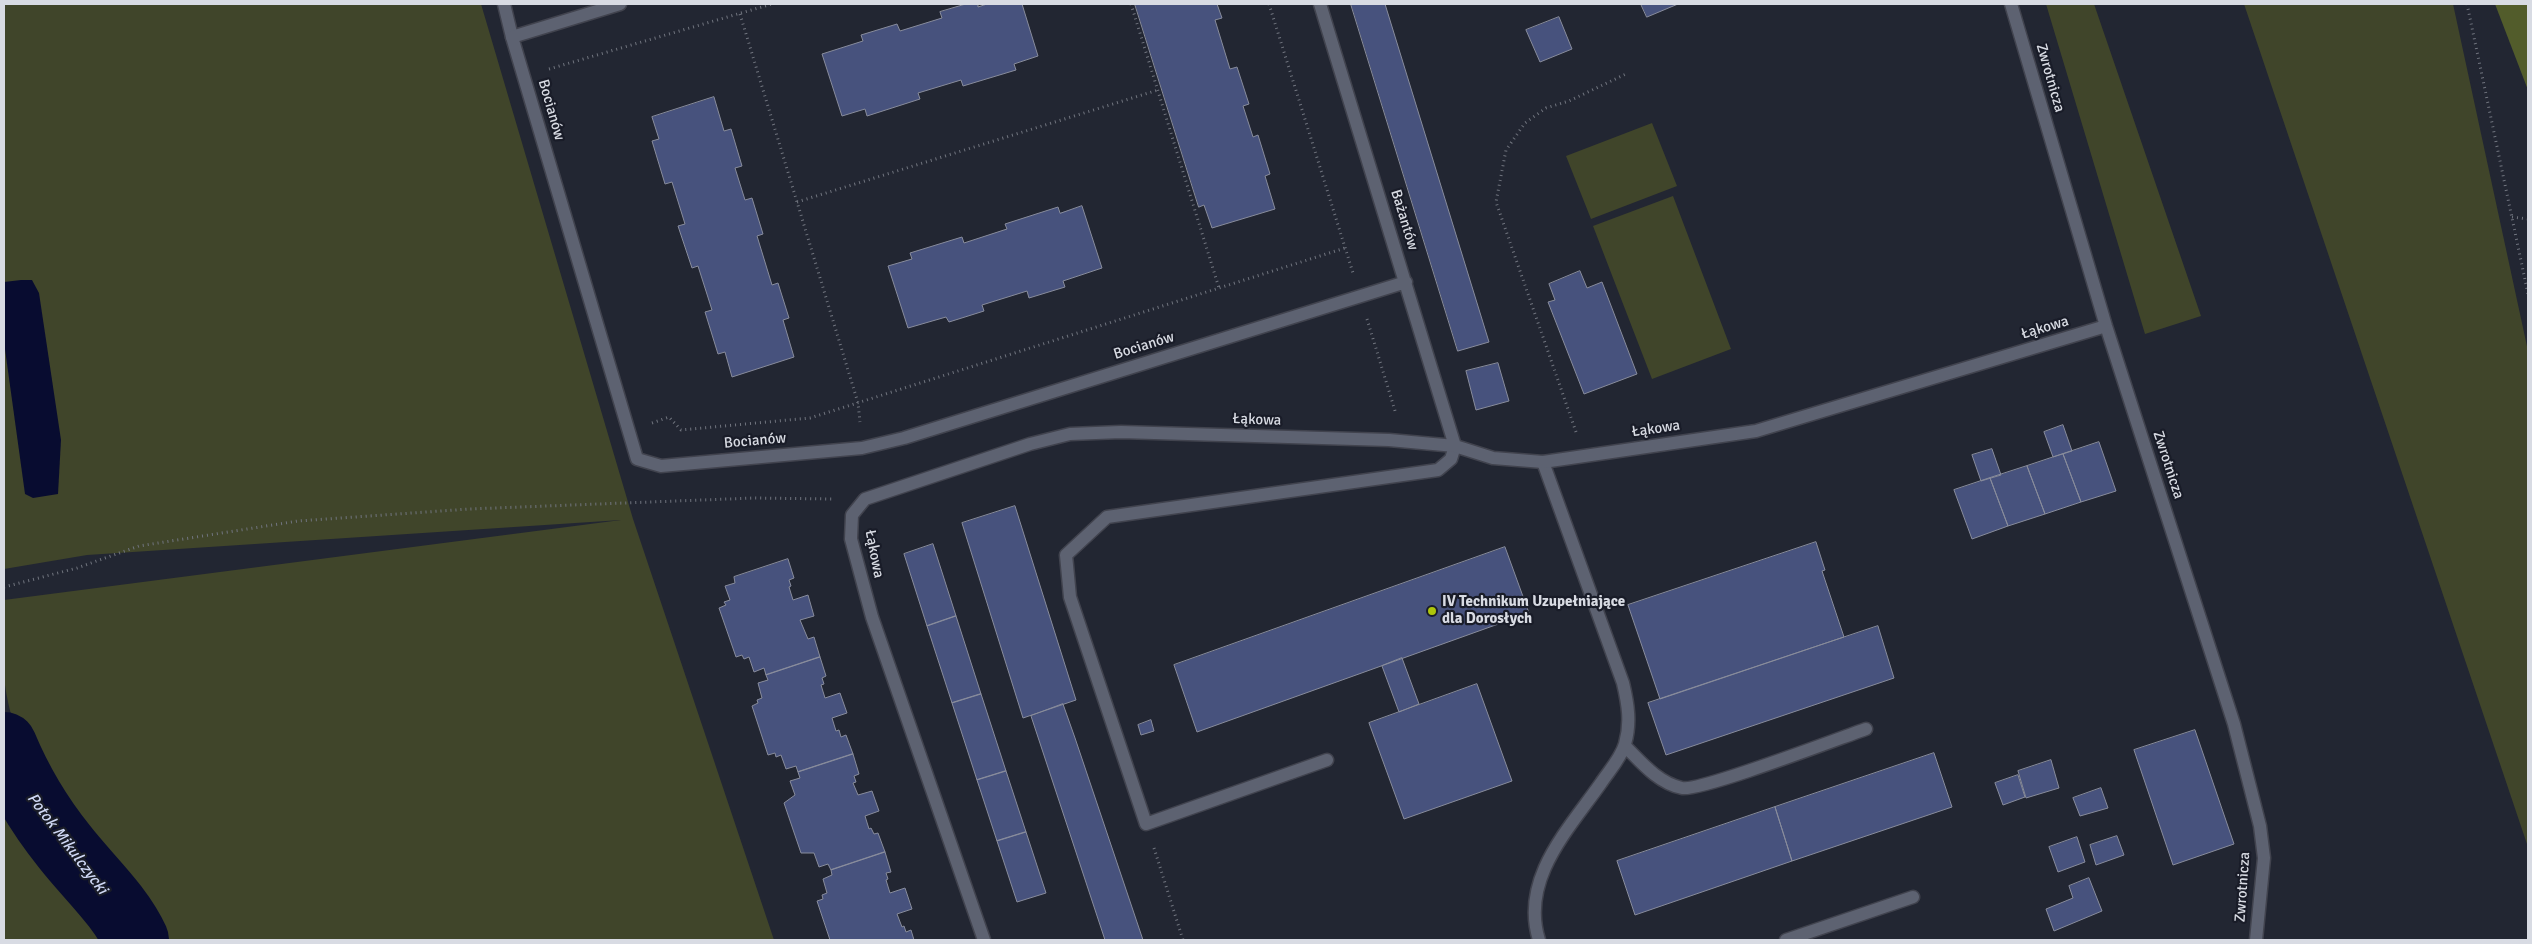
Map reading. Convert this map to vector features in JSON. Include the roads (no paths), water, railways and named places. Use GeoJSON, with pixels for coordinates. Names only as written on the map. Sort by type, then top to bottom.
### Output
{"type":"FeatureCollection","features":[{"type":"Feature","properties":{"kind":"street","name":"Bocianów"},"geometry":{"type":"LineString","coordinates":[[504,4],[512,37],[637,459],[661,466],[862,448],[914,435],[1406,282]]}},
{"type":"Feature","properties":{"kind":"street"},"geometry":{"type":"LineString","coordinates":[[512,37],[620,4]]}},
{"type":"Feature","properties":{"kind":"street","name":"Bażantów"},"geometry":{"type":"LineString","coordinates":[[1320,4],[1406,282],[1454,446]]}},
{"type":"Feature","properties":{"kind":"street","name":"Zwrotnicza"},"geometry":{"type":"LineString","coordinates":[[2011,4],[2106,326],[2234,724],[2260,826],[2264,858],[2256,940]]}},
{"type":"Feature","properties":{"kind":"street","name":"Łąkowa"},"geometry":{"type":"LineString","coordinates":[[984,940],[872,617],[851,538],[852,515],[865,499],[1030,444],[1070,434],[1122,432],[1404,441],[1454,446],[1494,458],[1543,462],[1756,431],[2106,326]]}},
{"type":"Feature","properties":{"kind":"street"},"geometry":{"type":"LineString","coordinates":[[1327,760],[1146,824],[1070,597],[1066,555],[1107,517],[1438,470],[1451,459],[1454,446]]}},
{"type":"Feature","properties":{"kind":"street"},"geometry":{"type":"LineString","coordinates":[[1539,940],[1534,913],[1540,878],[1547,860],[1615,764],[1624,746],[1629,727],[1629,706],[1624,684],[1543,462]]}},
{"type":"Feature","properties":{"kind":"street"},"geometry":{"type":"LineString","coordinates":[[1624,746],[1657,778],[1683,789],[1712,782],[1866,729]]}},
{"type":"Feature","properties":{"kind":"street"},"geometry":{"type":"LineString","coordinates":[[1786,940],[1913,898]]}},
{"type":"Feature","properties":{"kind":"water"},"geometry":{"type":"Polygon","coordinates":[[[32,280],[39,293],[61,440],[58,494],[33,498],[25,494],[4,342],[4,282],[32,280]]]}},
{"type":"Feature","properties":{"kind":"waterway","name":"Potok Mikulczycki"},"geometry":{"type":"LineString","coordinates":[[4,745],[23,785],[46,822],[73,858],[113,903],[136,940]]}},
{"type":"Feature","properties":{"kind":"place","name":"IV Technikum Uzupełniające dla Dorosłych"},"geometry":{"type":"Point","coordinates":[1432,611]}}]}
